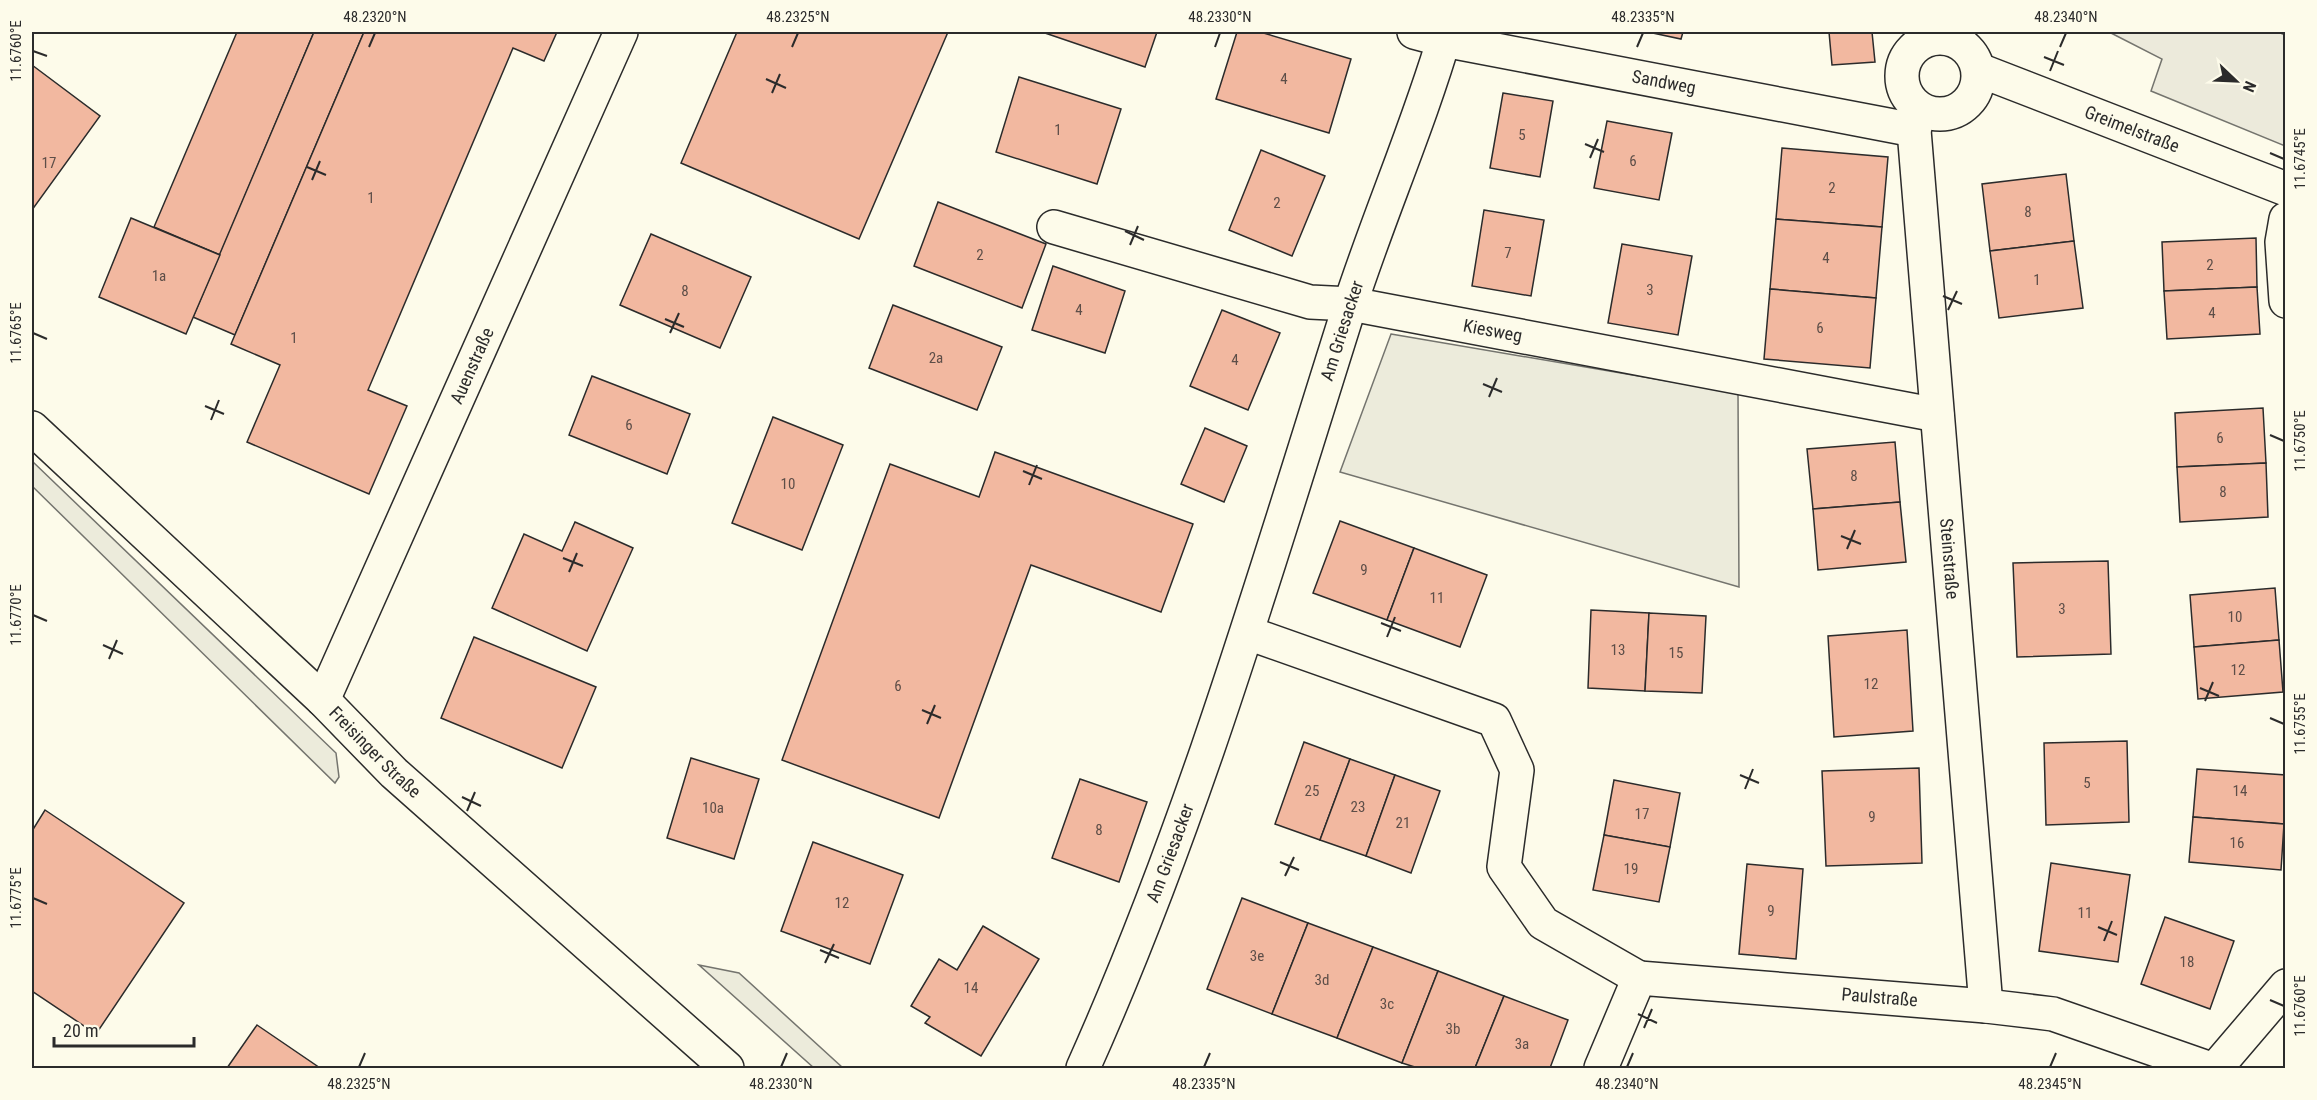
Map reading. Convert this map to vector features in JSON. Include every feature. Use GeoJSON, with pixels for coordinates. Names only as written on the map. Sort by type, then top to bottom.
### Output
{"type":"FeatureCollection","features":[{"type":"Feature","properties":{"kind":"street","name":"Auenstraße"},"geometry":{"type":"LineString","coordinates":[[323,700],[621,32]]}},
{"type":"Feature","properties":{"kind":"street","name":"Sandweg"},"geometry":{"type":"LineString","coordinates":[[1435,34],[1917,121]]}},
{"type":"Feature","properties":{"kind":"street","name":"Am Griesacker"},"geometry":{"type":"LineString","coordinates":[[1083,1068],[1129,963],[1248,633],[1435,34]]}},
{"type":"Feature","properties":{"kind":"street"},"geometry":{"type":"LineString","coordinates":[[1926,34],[1952,38],[1971,50],[1979,70],[1974,94],[1958,111],[1917,121],[1907,99],[1901,76],[1910,52],[1926,34]]}},
{"type":"Feature","properties":{"kind":"street","name":"Greimelstraße"},"geometry":{"type":"LineString","coordinates":[[1979,70],[2286,189]]}},
{"type":"Feature","properties":{"kind":"street","name":"Steinstraße"},"geometry":{"type":"LineString","coordinates":[[1917,121],[1937,415],[1986,1006]]}},
{"type":"Feature","properties":{"kind":"street"},"geometry":{"type":"LineString","coordinates":[[2286,219],[2282,242],[2286,301]]}},
{"type":"Feature","properties":{"kind":"street","name":"Kiesweg"},"geometry":{"type":"LineString","coordinates":[[1054,227],[1310,302],[1351,304],[1937,415]]}},
{"type":"Feature","properties":{"kind":"street","name":"Freisinger Straße"},"geometry":{"type":"LineString","coordinates":[[32,428],[323,700],[394,773],[727,1068]]}},
{"type":"Feature","properties":{"kind":"street"},"geometry":{"type":"LineString","coordinates":[[1248,633],[1494,720],[1517,770],[1504,867],[1543,923],[1639,978],[1601,1068]]}},
{"type":"Feature","properties":{"kind":"street","name":"Paulstraße"},"geometry":{"type":"LineString","coordinates":[[1639,978],[1986,1006],[2053,1014],[2208,1068]]}},
{"type":"Feature","properties":{"kind":"street"},"geometry":{"type":"LineString","coordinates":[[2216,1068],[2286,986]]}},
{"type":"Feature","properties":{"kind":"shaded area"},"geometry":{"type":"Polygon","coordinates":[[[2109,32],[2278,32],[2285,35],[2285,146],[2151,91],[2162,59],[2109,32]]]}},
{"type":"Feature","properties":{"kind":"shaded area"},"geometry":{"type":"Polygon","coordinates":[[[1391,334],[1738,393],[1739,587],[1340,472],[1391,334]]]}},
{"type":"Feature","properties":{"kind":"shaded area"},"geometry":{"type":"Polygon","coordinates":[[[32,461],[336,753],[339,777],[335,783],[32,486],[32,461]]]}},
{"type":"Feature","properties":{"kind":"shaded area"},"geometry":{"type":"Polygon","coordinates":[[[699,965],[739,973],[843,1068],[814,1068],[699,965]]]}},
{"type":"Feature","properties":{"kind":"building"},"geometry":{"type":"Polygon","coordinates":[[[237,32],[314,32],[220,255],[154,227],[237,32]]]}},
{"type":"Feature","properties":{"kind":"building"},"geometry":{"type":"Polygon","coordinates":[[[314,32],[364,32],[235,335],[193,317],[314,32]]]}},
{"type":"Feature","properties":{"kind":"building"},"geometry":{"type":"Polygon","coordinates":[[[364,32],[557,32],[544,61],[513,48],[368,390],[407,406],[369,494],[247,442],[280,365],[231,344],[364,32]]]}},
{"type":"Feature","properties":{"kind":"building"},"geometry":{"type":"Polygon","coordinates":[[[737,32],[948,32],[859,239],[681,163],[737,32]]]}},
{"type":"Feature","properties":{"kind":"building"},"geometry":{"type":"Polygon","coordinates":[[[1042,32],[1157,32],[1145,67],[1042,32]]]}},
{"type":"Feature","properties":{"kind":"building"},"geometry":{"type":"Polygon","coordinates":[[[1237,32],[1260,32],[1351,59],[1329,133],[1216,99],[1237,32]]]}},
{"type":"Feature","properties":{"kind":"building"},"geometry":{"type":"Polygon","coordinates":[[[1648,32],[1683,32],[1681,39],[1648,32]]]}},
{"type":"Feature","properties":{"kind":"building"},"geometry":{"type":"Polygon","coordinates":[[[1829,32],[1872,32],[1875,62],[1832,65],[1829,32]]]}},
{"type":"Feature","properties":{"kind":"building"},"geometry":{"type":"Polygon","coordinates":[[[32,65],[100,116],[32,210],[32,65]]]}},
{"type":"Feature","properties":{"kind":"building"},"geometry":{"type":"Polygon","coordinates":[[[1019,77],[1121,109],[1097,184],[996,152],[1019,77]]]}},
{"type":"Feature","properties":{"kind":"building"},"geometry":{"type":"Polygon","coordinates":[[[1503,93],[1553,101],[1540,177],[1490,168],[1503,93]]]}},
{"type":"Feature","properties":{"kind":"building"},"geometry":{"type":"Polygon","coordinates":[[[1607,121],[1672,133],[1659,200],[1594,188],[1607,121]]]}},
{"type":"Feature","properties":{"kind":"building"},"geometry":{"type":"Polygon","coordinates":[[[1782,148],[1888,157],[1882,227],[1776,219],[1782,148]]]}},
{"type":"Feature","properties":{"kind":"building"},"geometry":{"type":"Polygon","coordinates":[[[1261,150],[1325,176],[1292,256],[1229,230],[1261,150]]]}},
{"type":"Feature","properties":{"kind":"building"},"geometry":{"type":"Polygon","coordinates":[[[2066,174],[2074,241],[1990,251],[1982,184],[2066,174]]]}},
{"type":"Feature","properties":{"kind":"building"},"geometry":{"type":"Polygon","coordinates":[[[938,202],[1046,244],[1022,308],[914,266],[938,202]]]}},
{"type":"Feature","properties":{"kind":"building"},"geometry":{"type":"Polygon","coordinates":[[[1484,210],[1544,220],[1531,296],[1472,286],[1484,210]]]}},
{"type":"Feature","properties":{"kind":"building"},"geometry":{"type":"Polygon","coordinates":[[[131,218],[220,255],[186,334],[99,297],[131,218]]]}},
{"type":"Feature","properties":{"kind":"building"},"geometry":{"type":"Polygon","coordinates":[[[1776,219],[1882,227],[1876,298],[1770,289],[1776,219]]]}},
{"type":"Feature","properties":{"kind":"building"},"geometry":{"type":"Polygon","coordinates":[[[651,234],[751,277],[720,348],[620,305],[651,234]]]}},
{"type":"Feature","properties":{"kind":"building"},"geometry":{"type":"Polygon","coordinates":[[[2256,238],[2257,287],[2164,291],[2162,242],[2256,238]]]}},
{"type":"Feature","properties":{"kind":"building"},"geometry":{"type":"Polygon","coordinates":[[[2074,241],[2083,308],[1999,318],[1990,251],[2074,241]]]}},
{"type":"Feature","properties":{"kind":"building"},"geometry":{"type":"Polygon","coordinates":[[[1622,244],[1692,256],[1678,335],[1608,323],[1622,244]]]}},
{"type":"Feature","properties":{"kind":"building"},"geometry":{"type":"Polygon","coordinates":[[[1053,266],[1125,291],[1105,353],[1032,330],[1053,266]]]}},
{"type":"Feature","properties":{"kind":"building"},"geometry":{"type":"Polygon","coordinates":[[[2257,287],[2260,334],[2167,339],[2164,291],[2257,287]]]}},
{"type":"Feature","properties":{"kind":"building"},"geometry":{"type":"Polygon","coordinates":[[[1770,289],[1876,298],[1870,368],[1764,359],[1770,289]]]}},
{"type":"Feature","properties":{"kind":"building"},"geometry":{"type":"Polygon","coordinates":[[[893,305],[1002,347],[977,410],[869,368],[893,305]]]}},
{"type":"Feature","properties":{"kind":"building"},"geometry":{"type":"Polygon","coordinates":[[[1222,310],[1280,333],[1248,410],[1190,386],[1222,310]]]}},
{"type":"Feature","properties":{"kind":"building"},"geometry":{"type":"Polygon","coordinates":[[[592,376],[690,414],[667,474],[569,435],[592,376]]]}},
{"type":"Feature","properties":{"kind":"building"},"geometry":{"type":"Polygon","coordinates":[[[2263,408],[2266,463],[2177,467],[2175,413],[2263,408]]]}},
{"type":"Feature","properties":{"kind":"building"},"geometry":{"type":"Polygon","coordinates":[[[773,417],[843,445],[802,550],[732,523],[773,417]]]}},
{"type":"Feature","properties":{"kind":"building"},"geometry":{"type":"Polygon","coordinates":[[[1205,428],[1247,446],[1224,502],[1181,484],[1205,428]]]}},
{"type":"Feature","properties":{"kind":"building"},"geometry":{"type":"Polygon","coordinates":[[[1895,442],[1900,502],[1813,509],[1807,449],[1895,442]]]}},
{"type":"Feature","properties":{"kind":"building"},"geometry":{"type":"Polygon","coordinates":[[[995,452],[1193,524],[1161,612],[1031,565],[939,818],[782,760],[890,464],[979,497],[995,452]]]}},
{"type":"Feature","properties":{"kind":"building"},"geometry":{"type":"Polygon","coordinates":[[[2266,463],[2268,517],[2180,522],[2177,467],[2266,463]]]}},
{"type":"Feature","properties":{"kind":"building"},"geometry":{"type":"Polygon","coordinates":[[[1900,502],[1906,562],[1818,570],[1813,509],[1900,502]]]}},
{"type":"Feature","properties":{"kind":"building"},"geometry":{"type":"Polygon","coordinates":[[[1340,521],[1414,548],[1387,620],[1313,593],[1340,521]]]}},
{"type":"Feature","properties":{"kind":"building"},"geometry":{"type":"Polygon","coordinates":[[[575,522],[633,548],[587,651],[492,608],[524,534],[562,551],[575,522]]]}},
{"type":"Feature","properties":{"kind":"building"},"geometry":{"type":"Polygon","coordinates":[[[1414,548],[1487,575],[1460,647],[1387,620],[1414,548]]]}},
{"type":"Feature","properties":{"kind":"building"},"geometry":{"type":"Polygon","coordinates":[[[2108,561],[2111,654],[2017,657],[2013,563],[2108,561]]]}},
{"type":"Feature","properties":{"kind":"building"},"geometry":{"type":"Polygon","coordinates":[[[2275,588],[2279,640],[2194,647],[2190,595],[2275,588]]]}},
{"type":"Feature","properties":{"kind":"building"},"geometry":{"type":"Polygon","coordinates":[[[1591,610],[1649,613],[1645,691],[1588,688],[1591,610]]]}},
{"type":"Feature","properties":{"kind":"building"},"geometry":{"type":"Polygon","coordinates":[[[1649,613],[1706,616],[1702,693],[1645,691],[1649,613]]]}},
{"type":"Feature","properties":{"kind":"building"},"geometry":{"type":"Polygon","coordinates":[[[1907,630],[1913,731],[1834,737],[1828,636],[1907,630]]]}},
{"type":"Feature","properties":{"kind":"building"},"geometry":{"type":"Polygon","coordinates":[[[474,637],[596,687],[562,768],[441,718],[474,637]]]}},
{"type":"Feature","properties":{"kind":"building"},"geometry":{"type":"Polygon","coordinates":[[[2279,640],[2283,692],[2198,699],[2194,647],[2279,640]]]}},
{"type":"Feature","properties":{"kind":"building"},"geometry":{"type":"Polygon","coordinates":[[[2127,741],[2129,822],[2046,825],[2044,743],[2127,741]]]}},
{"type":"Feature","properties":{"kind":"building"},"geometry":{"type":"Polygon","coordinates":[[[1304,742],[1350,759],[1320,840],[1275,824],[1304,742]]]}},
{"type":"Feature","properties":{"kind":"building"},"geometry":{"type":"Polygon","coordinates":[[[691,758],[759,779],[734,859],[667,838],[691,758]]]}},
{"type":"Feature","properties":{"kind":"building"},"geometry":{"type":"Polygon","coordinates":[[[1350,759],[1395,775],[1366,856],[1320,840],[1350,759]]]}},
{"type":"Feature","properties":{"kind":"building"},"geometry":{"type":"Polygon","coordinates":[[[1919,768],[1922,863],[1826,866],[1822,771],[1919,768]]]}},
{"type":"Feature","properties":{"kind":"building"},"geometry":{"type":"Polygon","coordinates":[[[2197,769],[2286,775],[2284,824],[2193,817],[2197,769]]]}},
{"type":"Feature","properties":{"kind":"building"},"geometry":{"type":"Polygon","coordinates":[[[1395,775],[1440,791],[1411,873],[1366,856],[1395,775]]]}},
{"type":"Feature","properties":{"kind":"building"},"geometry":{"type":"Polygon","coordinates":[[[1080,779],[1147,802],[1119,882],[1052,858],[1080,779]]]}},
{"type":"Feature","properties":{"kind":"building"},"geometry":{"type":"Polygon","coordinates":[[[1614,780],[1680,793],[1670,847],[1604,835],[1614,780]]]}},
{"type":"Feature","properties":{"kind":"building"},"geometry":{"type":"Polygon","coordinates":[[[45,810],[184,903],[96,1034],[32,991],[32,831],[45,810]]]}},
{"type":"Feature","properties":{"kind":"building"},"geometry":{"type":"Polygon","coordinates":[[[2193,817],[2284,824],[2281,870],[2189,862],[2193,817]]]}},
{"type":"Feature","properties":{"kind":"building"},"geometry":{"type":"Polygon","coordinates":[[[1604,835],[1670,847],[1659,902],[1593,890],[1604,835]]]}},
{"type":"Feature","properties":{"kind":"building"},"geometry":{"type":"Polygon","coordinates":[[[813,842],[903,875],[870,964],[781,931],[813,842]]]}},
{"type":"Feature","properties":{"kind":"building"},"geometry":{"type":"Polygon","coordinates":[[[2051,863],[2130,875],[2118,962],[2039,951],[2051,863]]]}},
{"type":"Feature","properties":{"kind":"building"},"geometry":{"type":"Polygon","coordinates":[[[1747,864],[1803,869],[1796,959],[1739,954],[1747,864]]]}},
{"type":"Feature","properties":{"kind":"building"},"geometry":{"type":"Polygon","coordinates":[[[1242,898],[1308,923],[1272,1014],[1207,989],[1242,898]]]}},
{"type":"Feature","properties":{"kind":"building"},"geometry":{"type":"Polygon","coordinates":[[[2165,917],[2234,941],[2210,1009],[2141,984],[2165,917]]]}},
{"type":"Feature","properties":{"kind":"building"},"geometry":{"type":"Polygon","coordinates":[[[1308,923],[1373,947],[1337,1038],[1272,1014],[1308,923]]]}},
{"type":"Feature","properties":{"kind":"building"},"geometry":{"type":"Polygon","coordinates":[[[983,926],[1039,959],[981,1056],[925,1023],[930,1017],[911,1006],[939,959],[957,970],[983,926]]]}},
{"type":"Feature","properties":{"kind":"building"},"geometry":{"type":"Polygon","coordinates":[[[1373,947],[1438,971],[1402,1063],[1337,1038],[1373,947]]]}},
{"type":"Feature","properties":{"kind":"building"},"geometry":{"type":"Polygon","coordinates":[[[1438,971],[1504,996],[1475,1068],[1418,1068],[1402,1063],[1438,971]]]}},
{"type":"Feature","properties":{"kind":"building"},"geometry":{"type":"Polygon","coordinates":[[[1504,996],[1568,1020],[1550,1068],[1475,1068],[1504,996]]]}},
{"type":"Feature","properties":{"kind":"building"},"geometry":{"type":"Polygon","coordinates":[[[257,1025],[320,1068],[227,1068],[257,1025]]]}}]}
